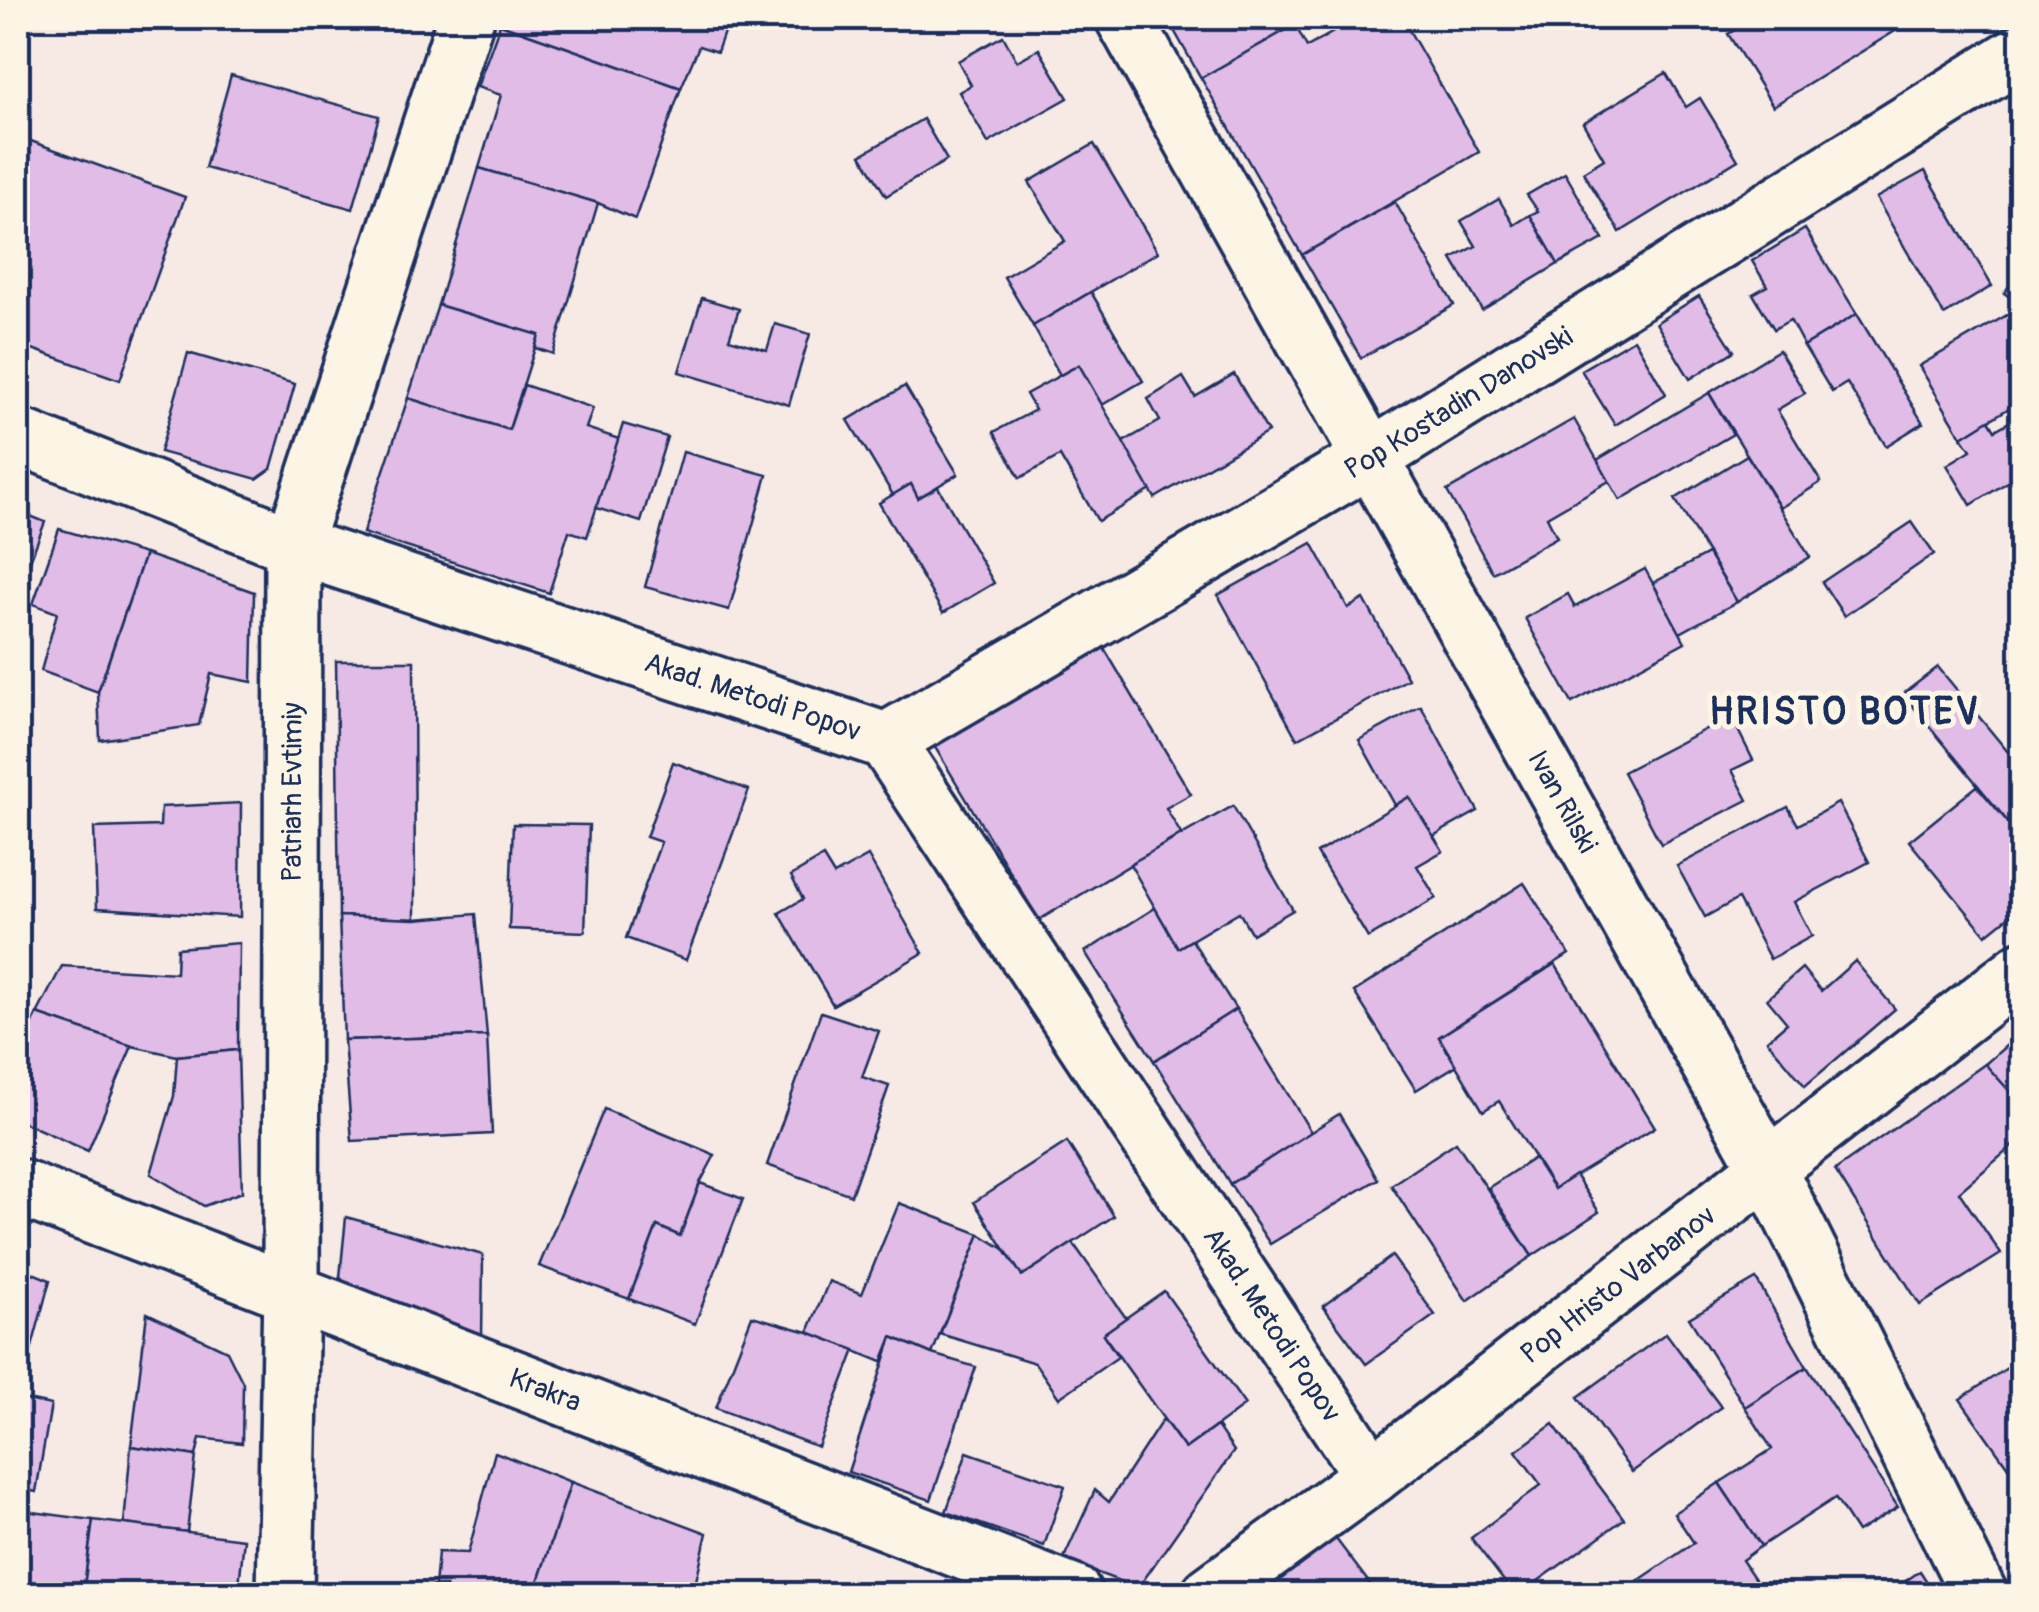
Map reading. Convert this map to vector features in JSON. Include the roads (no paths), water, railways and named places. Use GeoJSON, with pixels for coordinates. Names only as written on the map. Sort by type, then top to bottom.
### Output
{"type":"FeatureCollection","features":[{"type":"Feature","properties":{"kind":"street","name":"Patriarh Evtimiy"},"geometry":{"type":"LineString","coordinates":[[286,1594],[291,1292],[292,546],[466,18]]}},
{"type":"Feature","properties":{"kind":"street","name":"Ivan Rilski"},"geometry":{"type":"LineString","coordinates":[[1124,18],[1768,1169],[1979,1594]]}},
{"type":"Feature","properties":{"kind":"street","name":"Pop Kostadin Danovski"},"geometry":{"type":"LineString","coordinates":[[886,741],[1371,458],[2022,52]]}},
{"type":"Feature","properties":{"kind":"street","name":"Akad. Metodi Popov"},"geometry":{"type":"LineString","coordinates":[[18,436],[292,546],[886,741],[1372,1476]]}},
{"type":"Feature","properties":{"kind":"street","name":"Pop Hristo Varbanov"},"geometry":{"type":"LineString","coordinates":[[1210,1594],[1372,1476],[2022,970]]}},
{"type":"Feature","properties":{"kind":"street","name":"Krakra"},"geometry":{"type":"LineString","coordinates":[[18,1188],[1074,1594]]}},
{"type":"Feature","properties":{"kind":"district","name":"HRISTO BOTEV"},"geometry":{"type":"Point","coordinates":[1845,712]}}]}
